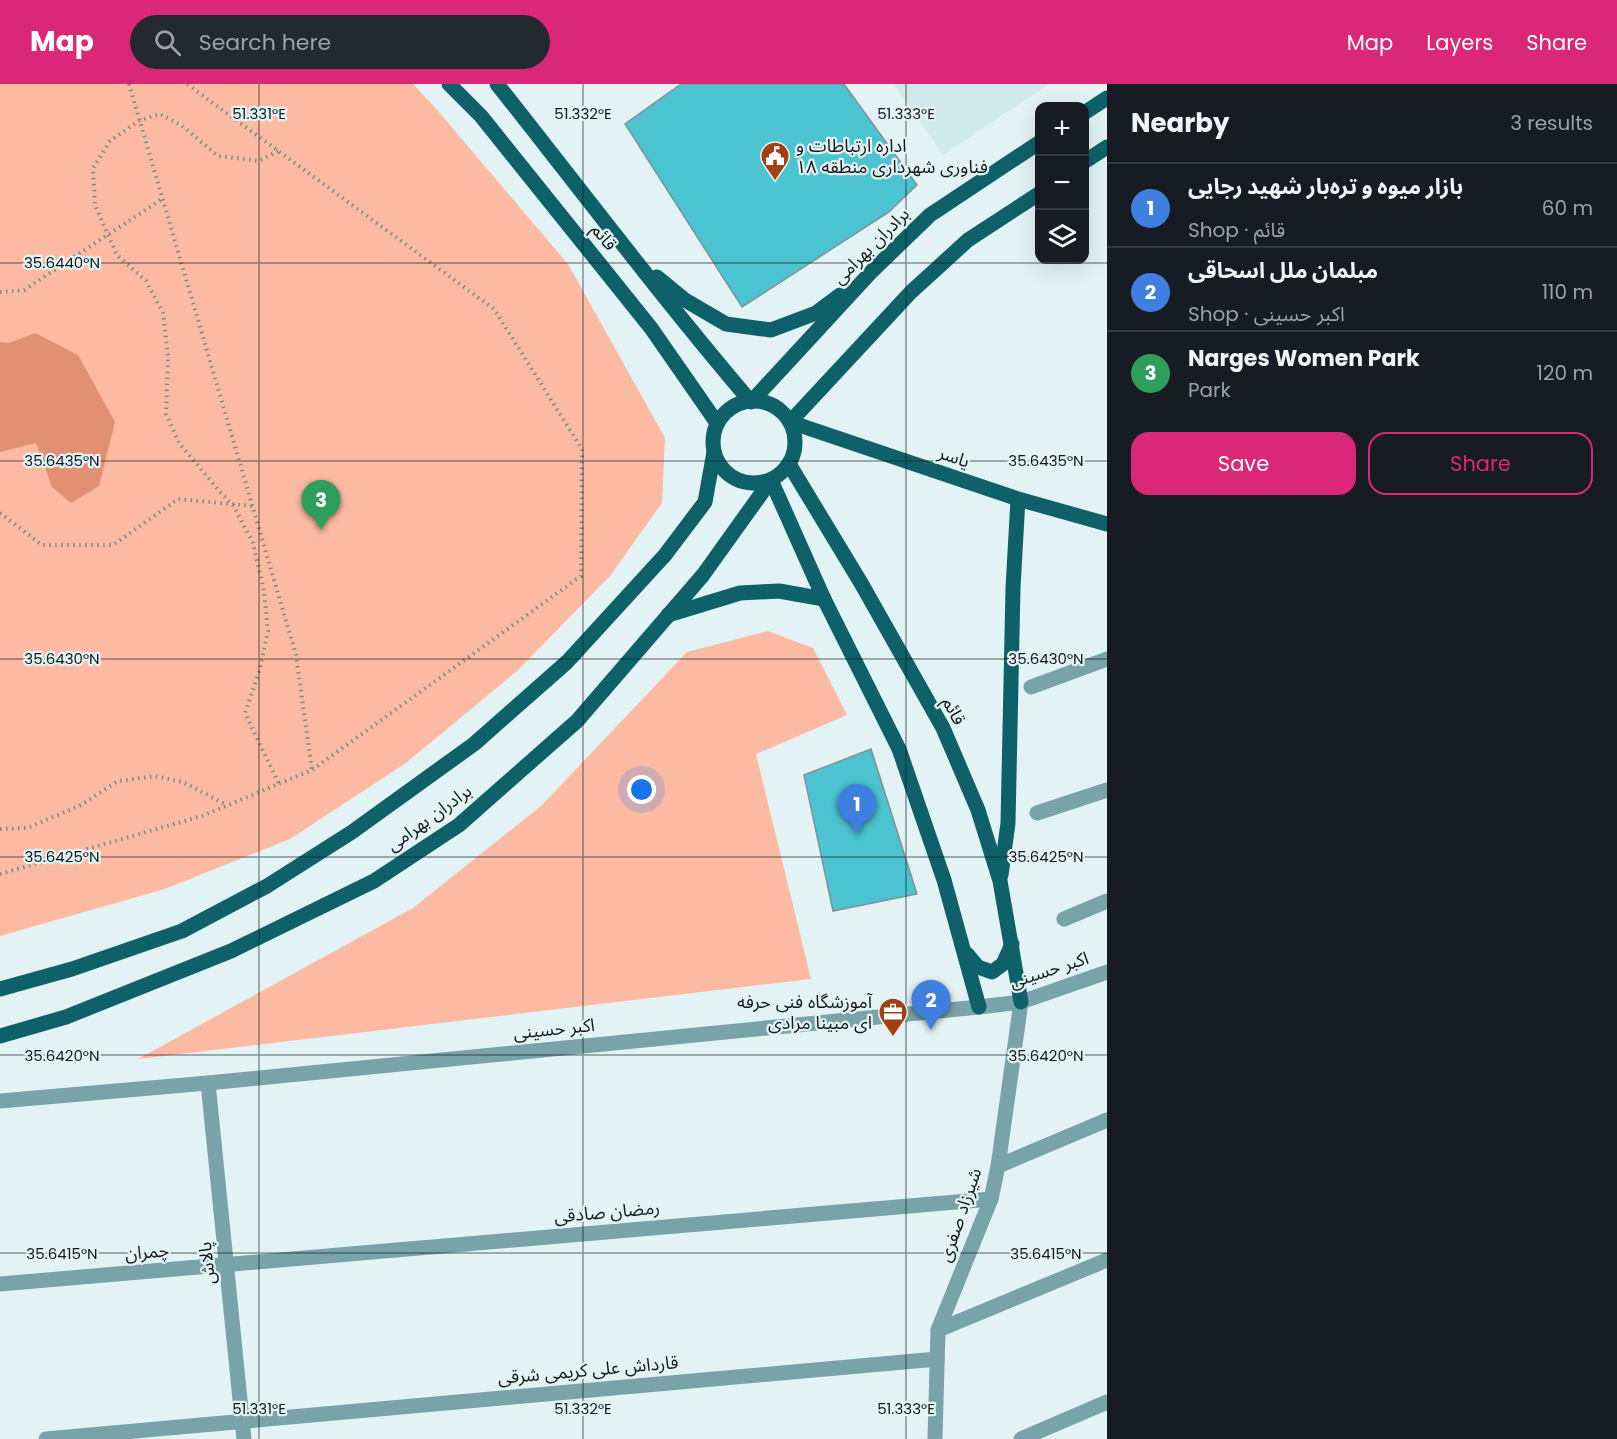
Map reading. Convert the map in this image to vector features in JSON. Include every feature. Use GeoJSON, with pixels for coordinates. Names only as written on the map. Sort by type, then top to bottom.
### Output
{"type":"FeatureCollection","features":[{"type":"Feature","properties":{"kind":"main road","name":"قائم"},"geometry":{"type":"LineString","coordinates":[[449,84],[481,116],[644,318],[717,423]]}},
{"type":"Feature","properties":{"kind":"main road","name":"قائم"},"geometry":{"type":"LineString","coordinates":[[497,84],[687,327],[751,402]]}},
{"type":"Feature","properties":{"kind":"main road"},"geometry":{"type":"LineString","coordinates":[[1089,110],[1107,98]]}},
{"type":"Feature","properties":{"kind":"main road","name":"برادران بهرامی"},"geometry":{"type":"LineString","coordinates":[[751,402],[872,271],[930,215],[1035,145]]}},
{"type":"Feature","properties":{"kind":"main road"},"geometry":{"type":"LineString","coordinates":[[1089,159],[1107,147]]}},
{"type":"Feature","properties":{"kind":"main road"},"geometry":{"type":"LineString","coordinates":[[790,422],[911,292],[968,240],[1035,196]]}},
{"type":"Feature","properties":{"kind":"main road"},"geometry":{"type":"LineString","coordinates":[[639,263],[685,300],[726,324],[771,330],[816,313],[872,271]]}},
{"type":"Feature","properties":{"kind":"main road"},"geometry":{"type":"LineString","coordinates":[[751,402],[763,402],[773,406],[783,413],[794,432],[794,454],[789,464],[771,480],[759,483],[747,483],[726,472],[718,463],[712,442],[717,423],[726,412],[738,405],[751,402]]}},
{"type":"Feature","properties":{"kind":"main road","name":"یاسر"},"geometry":{"type":"LineString","coordinates":[[790,422],[1018,500],[1107,524]]}},
{"type":"Feature","properties":{"kind":"main road","name":"برادران بهرامی"},"geometry":{"type":"LineString","coordinates":[[0,989],[72,969],[182,931],[267,886],[342,838],[474,744],[567,662],[665,555],[705,502],[714,452]]}},
{"type":"Feature","properties":{"kind":"main road","name":"قائم"},"geometry":{"type":"LineString","coordinates":[[789,464],[861,583],[942,728],[978,810],[1000,881],[1022,1002]]}},
{"type":"Feature","properties":{"kind":"main road"},"geometry":{"type":"LineString","coordinates":[[771,480],[824,598],[899,749],[944,880],[979,1007]]}},
{"type":"Feature","properties":{"kind":"main road","name":"برادران بهرامی"},"geometry":{"type":"LineString","coordinates":[[0,1036],[66,1017],[231,951],[374,881],[459,825],[577,721],[703,575],[771,480]]}},
{"type":"Feature","properties":{"kind":"main road"},"geometry":{"type":"LineString","coordinates":[[1000,881],[1008,823],[1013,588],[1018,500]]}},
{"type":"Feature","properties":{"kind":"main road"},"geometry":{"type":"LineString","coordinates":[[668,615],[740,593],[778,591],[824,598]]}},
{"type":"Feature","properties":{"kind":"main road"},"geometry":{"type":"LineString","coordinates":[[964,949],[978,967],[992,972],[1003,964],[1012,944]]}},
{"type":"Feature","properties":{"kind":"street"},"geometry":{"type":"LineString","coordinates":[[1031,687],[1107,659]]}},
{"type":"Feature","properties":{"kind":"street"},"geometry":{"type":"LineString","coordinates":[[1037,813],[1107,790]]}},
{"type":"Feature","properties":{"kind":"street"},"geometry":{"type":"LineString","coordinates":[[1064,919],[1107,901]]}},
{"type":"Feature","properties":{"kind":"street","name":"اکبر حسینی"},"geometry":{"type":"LineString","coordinates":[[0,1101],[208,1083],[1022,1002],[1107,972]]}},
{"type":"Feature","properties":{"kind":"street","name":"شیرزاد صفری"},"geometry":{"type":"LineString","coordinates":[[935,1439],[938,1330],[991,1199],[1022,1002]]}},
{"type":"Feature","properties":{"kind":"street","name":"پالاش"},"geometry":{"type":"LineString","coordinates":[[208,1083],[244,1439]]}},
{"type":"Feature","properties":{"kind":"street"},"geometry":{"type":"LineString","coordinates":[[998,1166],[1107,1120]]}},
{"type":"Feature","properties":{"kind":"street","name":"رمضان صادقی"},"geometry":{"type":"LineString","coordinates":[[226,1264],[991,1199]]}},
{"type":"Feature","properties":{"kind":"street"},"geometry":{"type":"LineString","coordinates":[[938,1330],[1107,1260]]}},
{"type":"Feature","properties":{"kind":"street","name":"چمران"},"geometry":{"type":"LineString","coordinates":[[0,1284],[226,1264]]}},
{"type":"Feature","properties":{"kind":"street","name":"قارداش علی کریمی شرقی"},"geometry":{"type":"LineString","coordinates":[[46,1439],[937,1359]]}},
{"type":"Feature","properties":{"kind":"street"},"geometry":{"type":"LineString","coordinates":[[1021,1439],[1107,1402]]}},
{"type":"Feature","properties":{"kind":"path"},"geometry":{"type":"LineString","coordinates":[[129,84],[296,655],[312,770]]}},
{"type":"Feature","properties":{"kind":"path"},"geometry":{"type":"LineString","coordinates":[[0,874],[202,816],[312,770],[581,576],[582,449],[494,309],[187,84]]}},
{"type":"Feature","properties":{"kind":"path"},"geometry":{"type":"LineString","coordinates":[[278,151],[258,161],[218,156],[181,125],[160,114],[140,120],[110,141],[93,168],[95,205],[117,255],[146,281],[164,313],[168,356],[166,414],[179,443],[233,505],[253,543],[264,591],[268,631],[260,672],[245,713],[279,784]]}},
{"type":"Feature","properties":{"kind":"path"},"geometry":{"type":"LineString","coordinates":[[0,292],[24,290],[162,199]]}},
{"type":"Feature","properties":{"kind":"path"},"geometry":{"type":"LineString","coordinates":[[0,513],[42,545],[113,545],[178,499],[252,506]]}},
{"type":"Feature","properties":{"kind":"path"},"geometry":{"type":"LineString","coordinates":[[0,829],[27,828],[81,805],[118,781],[155,776],[183,782],[227,805]]}},
{"type":"Feature","properties":{"kind":"shaded area"},"geometry":{"type":"Polygon","coordinates":[[[0,84],[413,84],[568,264],[665,438],[662,503],[610,576],[517,671],[406,763],[290,839],[165,889],[0,936],[0,84]]]}},
{"type":"Feature","properties":{"kind":"shaded area"},"geometry":{"type":"Polygon","coordinates":[[[894,84],[1049,84],[943,155],[894,84]]]}},
{"type":"Feature","properties":{"kind":"shaded area"},"geometry":{"type":"Polygon","coordinates":[[[35,333],[78,355],[115,422],[99,486],[71,503],[52,487],[36,443],[0,452],[0,342],[9,343],[35,333]]]}},
{"type":"Feature","properties":{"kind":"shaded area"},"geometry":{"type":"Polygon","coordinates":[[[768,631],[813,648],[847,715],[756,754],[811,979],[138,1059],[413,908],[542,805],[687,652],[768,631]]]}},
{"type":"Feature","properties":{"kind":"building"},"geometry":{"type":"Polygon","coordinates":[[[681,84],[844,84],[917,185],[889,212],[742,307],[625,124],[681,84]]]}},
{"type":"Feature","properties":{"kind":"building"},"geometry":{"type":"Polygon","coordinates":[[[871,749],[917,894],[833,911],[804,775],[871,749]]]}},
{"type":"Feature","properties":{"kind":"place","name":"اداره ارتباطات و فناوری شهرداری منطقه ۱۸"},"geometry":{"type":"Point","coordinates":[775,182]}},
{"type":"Feature","properties":{"kind":"place","name":"Narges Women Park"},"geometry":{"type":"Point","coordinates":[321,530]}},
{"type":"Feature","properties":{"kind":"place","name":"بازار میوه و تره‌بار شهید رجایی"},"geometry":{"type":"Point","coordinates":[857,834]}},
{"type":"Feature","properties":{"kind":"place","name":"مبلمان ملل اسحاقی"},"geometry":{"type":"Point","coordinates":[931,1030]}},
{"type":"Feature","properties":{"kind":"place","name":"آموزشگاه فنی حرفه ای مبینا مرادی"},"geometry":{"type":"Point","coordinates":[893,1038]}}]}
